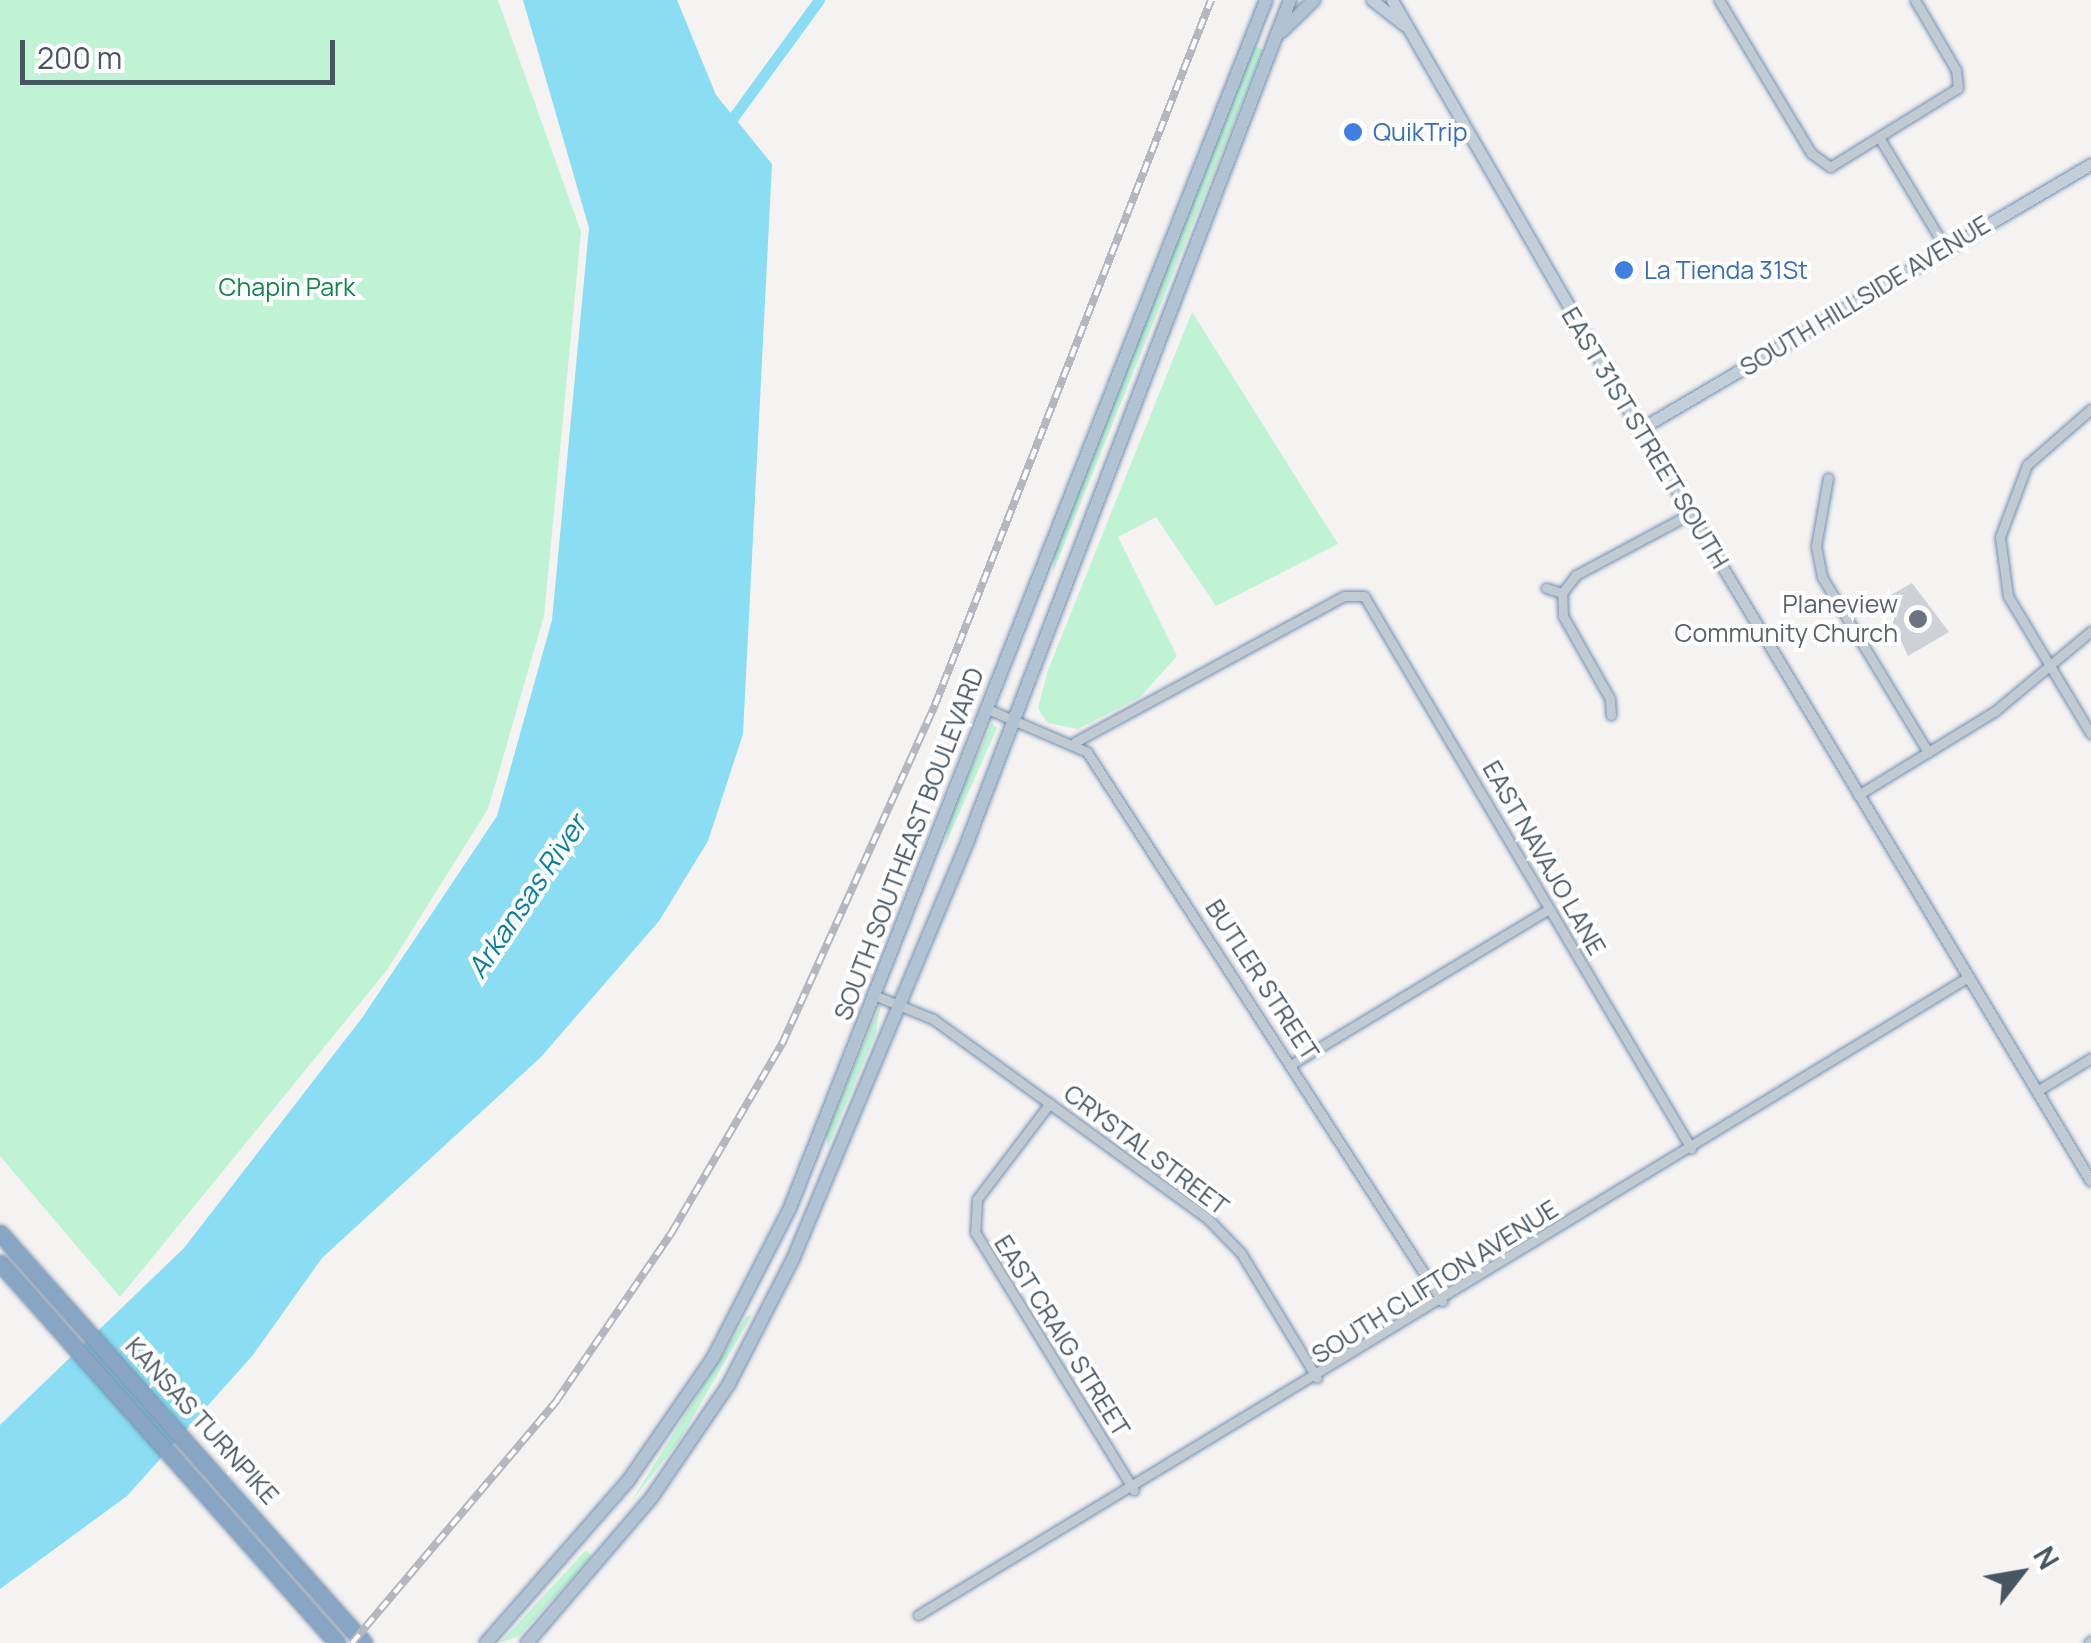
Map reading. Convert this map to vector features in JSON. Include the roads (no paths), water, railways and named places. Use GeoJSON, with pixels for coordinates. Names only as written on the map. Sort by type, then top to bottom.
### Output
{"type":"FeatureCollection","features":[{"type":"Feature","properties":{"kind":"highway","name":"KANSAS TURNPIKE"},"geometry":{"type":"LineString","coordinates":[[0,1233],[364,1643]]}},
{"type":"Feature","properties":{"kind":"highway","name":"KANSAS TURNPIKE"},"geometry":{"type":"LineString","coordinates":[[0,1263],[337,1643]]}},
{"type":"Feature","properties":{"kind":"main road","name":"SOUTH SOUTHEAST BOULEVARD"},"geometry":{"type":"LineString","coordinates":[[486,1643],[608,1508],[713,1358],[790,1208],[1266,0]]}},
{"type":"Feature","properties":{"kind":"main road","name":"SOUTH SOUTHEAST BOULEVARD"},"geometry":{"type":"LineString","coordinates":[[527,1643],[611,1551],[729,1384],[793,1259],[1013,722],[1290,0]]}},
{"type":"Feature","properties":{"kind":"main road"},"geometry":{"type":"LineString","coordinates":[[1271,46],[1314,0]]}},
{"type":"Feature","properties":{"kind":"main road"},"geometry":{"type":"LineString","coordinates":[[1372,0],[1404,25]]}},
{"type":"Feature","properties":{"kind":"main road","name":"EAST 31ST STREET SOUTH"},"geometry":{"type":"LineString","coordinates":[[1392,0],[1640,430]]}},
{"type":"Feature","properties":{"kind":"main road","name":"SOUTH HILLSIDE AVENUE"},"geometry":{"type":"LineString","coordinates":[[1640,430],[2091,164]]}},
{"type":"Feature","properties":{"kind":"street"},"geometry":{"type":"LineString","coordinates":[[1718,0],[1819,162],[1845,161],[1958,88],[1956,70],[1915,0]]}},
{"type":"Feature","properties":{"kind":"street"},"geometry":{"type":"LineString","coordinates":[[1880,140],[1946,249]]}},
{"type":"Feature","properties":{"kind":"street"},"geometry":{"type":"LineString","coordinates":[[2091,409],[2026,465],[2000,538],[2008,596],[2091,734]]}},
{"type":"Feature","properties":{"kind":"street","name":"EAST 31ST STREET SOUTH"},"geometry":{"type":"LineString","coordinates":[[1640,430],[2091,1181]]}},
{"type":"Feature","properties":{"kind":"street"},"geometry":{"type":"LineString","coordinates":[[1828,478],[1816,546],[1822,576],[1928,752]]}},
{"type":"Feature","properties":{"kind":"street"},"geometry":{"type":"LineString","coordinates":[[1611,715],[1610,699],[1563,616],[1562,594],[1576,574],[1690,514]]}},
{"type":"Feature","properties":{"kind":"street"},"geometry":{"type":"LineString","coordinates":[[1546,588],[1562,594]]}},
{"type":"Feature","properties":{"kind":"street","name":"EAST NAVAJO LANE"},"geometry":{"type":"LineString","coordinates":[[1075,742],[1358,593],[1691,1148]]}},
{"type":"Feature","properties":{"kind":"street"},"geometry":{"type":"LineString","coordinates":[[1858,795],[1928,752],[2091,632]]}},
{"type":"Feature","properties":{"kind":"street"},"geometry":{"type":"LineString","coordinates":[[985,708],[1013,722],[1075,742]]}},
{"type":"Feature","properties":{"kind":"street","name":"BUTLER STREET"},"geometry":{"type":"LineString","coordinates":[[1075,742],[1292,1064],[1442,1301]]}},
{"type":"Feature","properties":{"kind":"street"},"geometry":{"type":"LineString","coordinates":[[1292,1064],[1549,909]]}},
{"type":"Feature","properties":{"kind":"street","name":"SOUTH CLIFTON AVENUE"},"geometry":{"type":"LineString","coordinates":[[918,1615],[1134,1490],[1968,977]]}},
{"type":"Feature","properties":{"kind":"street","name":"CRYSTAL STREET"},"geometry":{"type":"LineString","coordinates":[[874,995],[900,1004],[1050,1102],[1229,1238],[1317,1378]]}},
{"type":"Feature","properties":{"kind":"street"},"geometry":{"type":"LineString","coordinates":[[2037,1092],[2091,1058]]}},
{"type":"Feature","properties":{"kind":"street","name":"EAST CRAIG STREET"},"geometry":{"type":"LineString","coordinates":[[1050,1102],[980,1194],[975,1232],[1134,1490]]}},
{"type":"Feature","properties":{"kind":"water","name":"Arkansas River"},"geometry":{"type":"Polygon","coordinates":[[[523,0],[677,0],[716,95],[772,164],[743,734],[708,841],[659,921],[541,1057],[322,1258],[253,1355],[127,1496],[0,1589],[0,1425],[184,1248],[362,1018],[497,816],[552,620],[589,228],[523,0]]]}},
{"type":"Feature","properties":{"kind":"waterway"},"geometry":{"type":"LineString","coordinates":[[727,126],[819,0]]}},
{"type":"Feature","properties":{"kind":"railway"},"geometry":{"type":"LineString","coordinates":[[352,1643],[557,1400],[672,1232],[782,1044],[935,705],[1211,0]]}},
{"type":"Feature","properties":{"kind":"place","name":"QuikTrip"},"geometry":{"type":"Point","coordinates":[1353,132]}},
{"type":"Feature","properties":{"kind":"place","name":"La Tienda 31St"},"geometry":{"type":"Point","coordinates":[1624,270]}},
{"type":"Feature","properties":{"kind":"place","name":"Planeview Community Church"},"geometry":{"type":"Point","coordinates":[1918,619]}},
{"type":"Feature","properties":{"kind":"park label","name":"Chapin Park"},"geometry":{"type":"Point","coordinates":[287,287]}}]}
